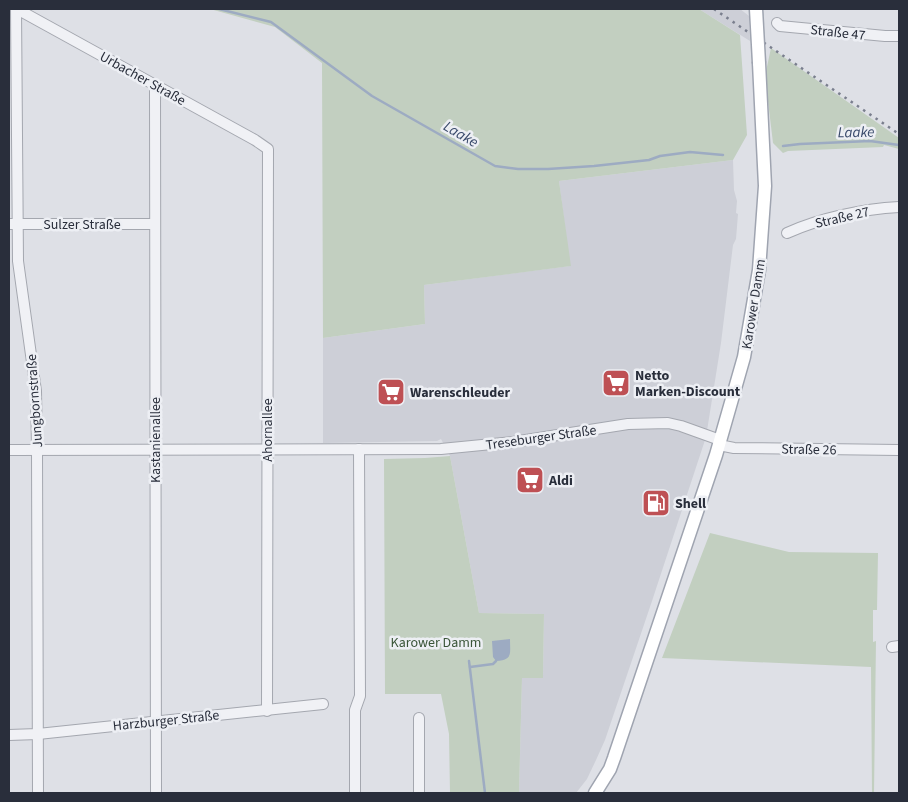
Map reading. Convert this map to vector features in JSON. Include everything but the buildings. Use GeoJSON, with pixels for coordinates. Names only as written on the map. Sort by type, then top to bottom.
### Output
{"type":"FeatureCollection","features":[{"type":"Feature","properties":{"kind":"main road","name":"Karower Damm"},"geometry":{"type":"LineString","coordinates":[[595,793],[610,769],[614,758],[719,443],[744,357],[760,262],[765,186],[756,9]]}},
{"type":"Feature","properties":{"kind":"street","name":"Urbacher Straße"},"geometry":{"type":"LineString","coordinates":[[16,9],[158,86],[268,149]]}},
{"type":"Feature","properties":{"kind":"street","name":"Jungbornstraße"},"geometry":{"type":"LineString","coordinates":[[16,9],[13,224],[36,392],[38,793]]}},
{"type":"Feature","properties":{"kind":"street","name":"Straße 47"},"geometry":{"type":"LineString","coordinates":[[777,23],[780,26],[899,36]]}},
{"type":"Feature","properties":{"kind":"street","name":"Kastanienallee"},"geometry":{"type":"LineString","coordinates":[[156,793],[155,91],[158,86]]}},
{"type":"Feature","properties":{"kind":"street","name":"Ahornallee"},"geometry":{"type":"LineString","coordinates":[[267,711],[268,149]]}},
{"type":"Feature","properties":{"kind":"street","name":"Straße 27"},"geometry":{"type":"LineString","coordinates":[[787,233],[798,227],[819,221],[899,206]]}},
{"type":"Feature","properties":{"kind":"street","name":"Sulzer Straße"},"geometry":{"type":"LineString","coordinates":[[13,224],[155,224]]}},
{"type":"Feature","properties":{"kind":"street","name":"Treseburger Straße"},"geometry":{"type":"LineString","coordinates":[[9,450],[441,449],[513,442],[628,424],[668,423],[681,426],[719,443]]}},
{"type":"Feature","properties":{"kind":"street","name":"Straße 26"},"geometry":{"type":"LineString","coordinates":[[719,443],[734,448],[899,450]]}},
{"type":"Feature","properties":{"kind":"street"},"geometry":{"type":"LineString","coordinates":[[355,793],[355,710],[360,696],[359,449]]}},
{"type":"Feature","properties":{"kind":"street","name":"Harzburger Straße"},"geometry":{"type":"LineString","coordinates":[[9,735],[38,734],[324,704]]}},
{"type":"Feature","properties":{"kind":"street"},"geometry":{"type":"LineString","coordinates":[[419,718],[419,793]]}},
{"type":"Feature","properties":{"kind":"shaded area"},"geometry":{"type":"Polygon","coordinates":[[[699,9],[740,9],[749,16],[750,41],[699,9]]]}},
{"type":"Feature","properties":{"kind":"shaded area"},"geometry":{"type":"Polygon","coordinates":[[[733,160],[734,190],[737,201],[736,213],[738,214],[736,239],[733,245],[721,343],[706,437],[652,601],[605,740],[587,779],[576,793],[519,793],[522,678],[543,678],[544,614],[479,613],[450,456],[441,439],[437,441],[323,443],[323,338],[425,324],[424,285],[570,266],[559,181],[733,160]]]}},
{"type":"Feature","properties":{"kind":"green space"},"geometry":{"type":"Polygon","coordinates":[[[210,9],[699,9],[740,35],[747,135],[733,160],[559,181],[571,266],[424,285],[425,324],[323,338],[322,63],[275,27],[210,9]]]}},
{"type":"Feature","properties":{"kind":"green space"},"geometry":{"type":"Polygon","coordinates":[[[771,48],[899,138],[899,149],[884,145],[883,147],[788,151],[783,153],[773,143],[765,76],[771,48]]]}},
{"type":"Feature","properties":{"kind":"green space","name":"Karower Damm"},"geometry":{"type":"Polygon","coordinates":[[[450,456],[479,613],[544,614],[543,678],[522,678],[519,793],[450,793],[449,734],[441,694],[385,694],[384,459],[450,456]]]}},
{"type":"Feature","properties":{"kind":"green space"},"geometry":{"type":"Polygon","coordinates":[[[710,533],[789,552],[878,553],[877,610],[873,610],[873,642],[876,641],[874,793],[872,793],[871,667],[662,658],[710,533]]]}},
{"type":"Feature","properties":{"kind":"water"},"geometry":{"type":"Polygon","coordinates":[[[510,639],[508,658],[496,661],[493,657],[492,641],[510,639]]]}},
{"type":"Feature","properties":{"kind":"waterway","name":"Laake"},"geometry":{"type":"LineString","coordinates":[[219,9],[271,22],[372,96],[495,166],[518,169],[548,169],[649,160],[660,156],[690,152],[723,155]]}},
{"type":"Feature","properties":{"kind":"waterway","name":"Laake"},"geometry":{"type":"LineString","coordinates":[[783,146],[870,141],[899,145]]}},
{"type":"Feature","properties":{"kind":"waterway"},"geometry":{"type":"LineString","coordinates":[[469,661],[485,793]]}},
{"type":"Feature","properties":{"kind":"waterway"},"geometry":{"type":"LineString","coordinates":[[470,667],[493,664],[496,661]]}},
{"type":"Feature","properties":{"kind":"railway"},"geometry":{"type":"LineString","coordinates":[[714,9],[899,134]]}},
{"type":"Feature","properties":{"kind":"place","name":"Netto Marken-Discount"},"geometry":{"type":"Point","coordinates":[616,383]}},
{"type":"Feature","properties":{"kind":"place","name":"Warenschleuder"},"geometry":{"type":"Point","coordinates":[391,392]}},
{"type":"Feature","properties":{"kind":"place","name":"Aldi"},"geometry":{"type":"Point","coordinates":[530,480]}},
{"type":"Feature","properties":{"kind":"place","name":"Shell"},"geometry":{"type":"Point","coordinates":[656,503]}}]}
